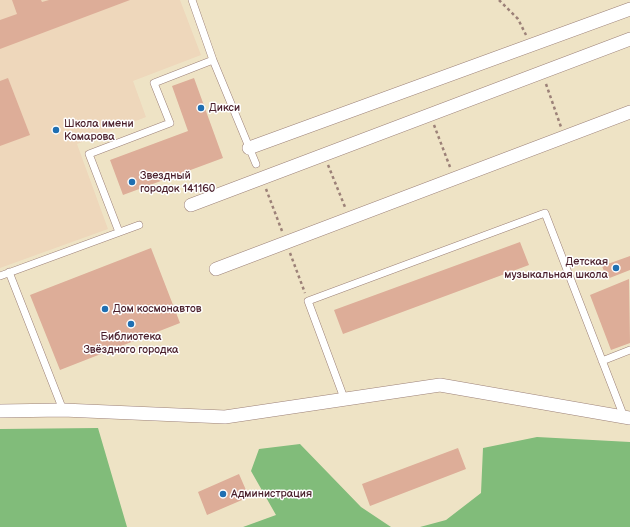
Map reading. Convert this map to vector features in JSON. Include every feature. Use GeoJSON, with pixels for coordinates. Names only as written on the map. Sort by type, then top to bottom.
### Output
{"type":"FeatureCollection","features":[{"type":"Feature","properties":{"kind":"street"},"geometry":{"type":"LineString","coordinates":[[249,148],[630,9]]}},
{"type":"Feature","properties":{"kind":"street"},"geometry":{"type":"LineString","coordinates":[[191,205],[630,39]]}},
{"type":"Feature","properties":{"kind":"street"},"geometry":{"type":"LineString","coordinates":[[216,269],[630,112]]}},
{"type":"Feature","properties":{"kind":"street"},"geometry":{"type":"LineString","coordinates":[[0,411],[63,410],[224,417],[344,398],[440,385],[627,418]]}},
{"type":"Feature","properties":{"kind":"lane"},"geometry":{"type":"LineString","coordinates":[[192,0],[213,60],[256,164]]}},
{"type":"Feature","properties":{"kind":"lane"},"geometry":{"type":"LineString","coordinates":[[119,232],[89,154],[170,123],[154,83],[213,60]]}},
{"type":"Feature","properties":{"kind":"lane"},"geometry":{"type":"LineString","coordinates":[[344,398],[308,301],[545,213],[602,361],[627,418]]}},
{"type":"Feature","properties":{"kind":"lane"},"geometry":{"type":"LineString","coordinates":[[0,276],[139,225]]}},
{"type":"Feature","properties":{"kind":"lane"},"geometry":{"type":"LineString","coordinates":[[9,272],[63,410]]}},
{"type":"Feature","properties":{"kind":"lane"},"geometry":{"type":"LineString","coordinates":[[602,361],[630,350]]}},
{"type":"Feature","properties":{"kind":"path"},"geometry":{"type":"LineString","coordinates":[[430,115],[454,179]]}},
{"type":"Feature","properties":{"kind":"path"},"geometry":{"type":"LineString","coordinates":[[324,154],[350,218]]}},
{"type":"Feature","properties":{"kind":"shaded area","name":"Школа имени Комарова"},"geometry":{"type":"Polygon","coordinates":[[[0,0],[180,0],[201,55],[133,81],[146,117],[77,144],[108,229],[0,268],[0,0]]]}},
{"type":"Feature","properties":{"kind":"green space"},"geometry":{"type":"Polygon","coordinates":[[[98,428],[127,527],[0,527],[0,429],[98,428]]]}},
{"type":"Feature","properties":{"kind":"green space"},"geometry":{"type":"Polygon","coordinates":[[[537,437],[630,442],[630,527],[420,527],[446,520],[481,493],[483,448],[537,437]]]}},
{"type":"Feature","properties":{"kind":"green space"},"geometry":{"type":"Polygon","coordinates":[[[300,444],[361,507],[391,527],[243,527],[276,515],[251,471],[259,449],[300,444]]]}},
{"type":"Feature","properties":{"kind":"building"},"geometry":{"type":"Polygon","coordinates":[[[12,0],[41,0],[42,2],[49,0],[130,0],[0,49],[0,20],[17,14],[12,0]]]}},
{"type":"Feature","properties":{"kind":"building"},"geometry":{"type":"Polygon","coordinates":[[[8,78],[30,135],[0,146],[0,81],[8,78]]]}},
{"type":"Feature","properties":{"kind":"building"},"geometry":{"type":"Polygon","coordinates":[[[194,78],[223,158],[123,195],[110,160],[188,131],[172,86],[194,78]]]}},
{"type":"Feature","properties":{"kind":"building"},"geometry":{"type":"Polygon","coordinates":[[[520,242],[529,265],[343,334],[334,310],[520,242]]]}},
{"type":"Feature","properties":{"kind":"building","name":"Дом космонавтов"},"geometry":{"type":"Polygon","coordinates":[[[151,248],[180,323],[60,370],[30,295],[151,248]]]}},
{"type":"Feature","properties":{"kind":"building","name":"Детская музыкальная школа"},"geometry":{"type":"Polygon","coordinates":[[[630,256],[630,270],[607,279],[602,266],[630,256]]]}},
{"type":"Feature","properties":{"kind":"building"},"geometry":{"type":"Polygon","coordinates":[[[629,279],[630,343],[611,350],[590,295],[629,279]]]}},
{"type":"Feature","properties":{"kind":"building"},"geometry":{"type":"Polygon","coordinates":[[[458,448],[466,469],[370,506],[362,484],[458,448]]]}},
{"type":"Feature","properties":{"kind":"building","name":"Администрация"},"geometry":{"type":"Polygon","coordinates":[[[239,474],[249,497],[207,515],[198,492],[239,474]]]}},
{"type":"Feature","properties":{"kind":"place","name":"Дикси"},"geometry":{"type":"Point","coordinates":[201,108]}},
{"type":"Feature","properties":{"kind":"place","name":"Школа имени Комарова"},"geometry":{"type":"Point","coordinates":[56,130]}},
{"type":"Feature","properties":{"kind":"place","name":"Звездный городок 141160"},"geometry":{"type":"Point","coordinates":[132,182]}},
{"type":"Feature","properties":{"kind":"place","name":"Детская музыкальная школа"},"geometry":{"type":"Point","coordinates":[616,268]}},
{"type":"Feature","properties":{"kind":"place","name":"Дом космонавтов"},"geometry":{"type":"Point","coordinates":[105,309]}},
{"type":"Feature","properties":{"kind":"place","name":"Библиотека Звёздного городка"},"geometry":{"type":"Point","coordinates":[131,324]}},
{"type":"Feature","properties":{"kind":"place","name":"Администрация"},"geometry":{"type":"Point","coordinates":[223,494]}}]}
